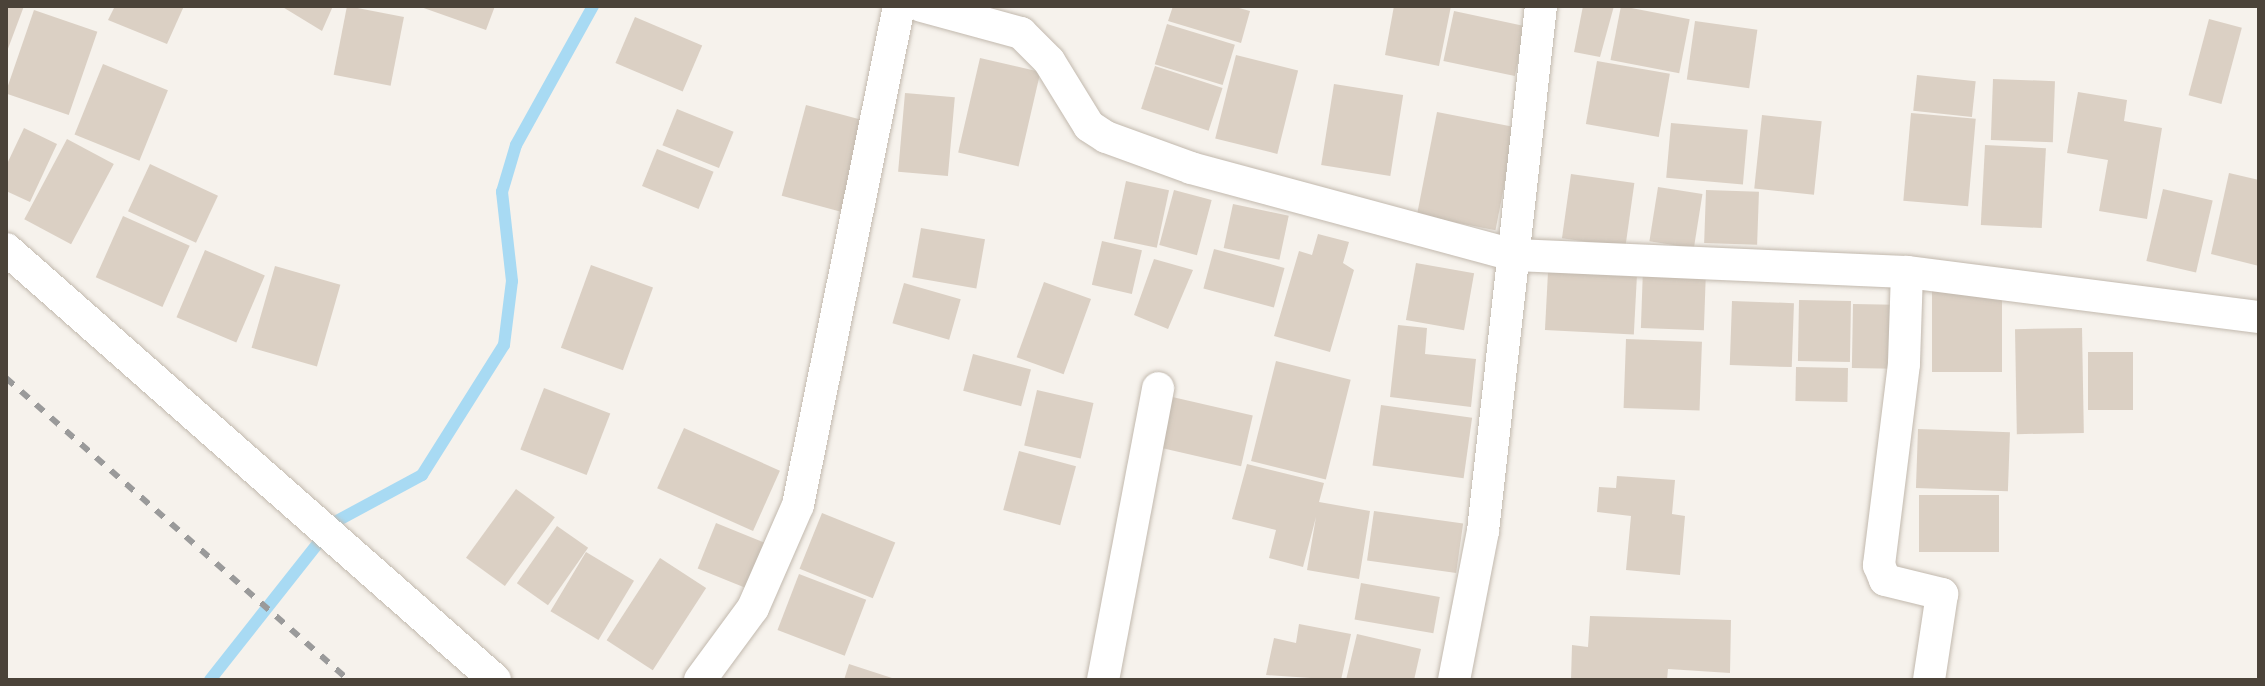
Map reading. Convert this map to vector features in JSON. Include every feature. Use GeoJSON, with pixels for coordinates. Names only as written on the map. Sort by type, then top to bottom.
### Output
{"type":"FeatureCollection","features":[{"type":"Feature","properties":{"kind":"street"},"geometry":{"type":"LineString","coordinates":[[700,680],[753,608],[798,505],[899,6]]}},
{"type":"Feature","properties":{"kind":"street"},"geometry":{"type":"LineString","coordinates":[[922,6],[1021,33],[1049,61],[1089,126],[1106,137],[1191,168],[1514,255],[1907,272],[2259,317]]}},
{"type":"Feature","properties":{"kind":"street"},"geometry":{"type":"LineString","coordinates":[[1454,680],[1483,531],[1541,6]]}},
{"type":"Feature","properties":{"kind":"street"},"geometry":{"type":"LineString","coordinates":[[6,249],[302,505],[495,680]]}},
{"type":"Feature","properties":{"kind":"street"},"geometry":{"type":"LineString","coordinates":[[1907,272],[1879,565],[1885,580],[1942,594],[1929,680]]}},
{"type":"Feature","properties":{"kind":"street"},"geometry":{"type":"LineString","coordinates":[[1103,680],[1158,388]]}},
{"type":"Feature","properties":{"kind":"building"},"geometry":{"type":"Polygon","coordinates":[[[6,6],[24,6],[6,54],[6,6]]]}},
{"type":"Feature","properties":{"kind":"building"},"geometry":{"type":"Polygon","coordinates":[[[115,6],[184,6],[167,44],[108,20],[115,6]]]}},
{"type":"Feature","properties":{"kind":"building"},"geometry":{"type":"Polygon","coordinates":[[[281,6],[333,6],[322,31],[281,6]]]}},
{"type":"Feature","properties":{"kind":"building"},"geometry":{"type":"Polygon","coordinates":[[[347,6],[404,17],[391,86],[334,75],[347,6]]]}},
{"type":"Feature","properties":{"kind":"building"},"geometry":{"type":"Polygon","coordinates":[[[418,6],[495,6],[486,30],[418,6]]]}},
{"type":"Feature","properties":{"kind":"building"},"geometry":{"type":"Polygon","coordinates":[[[1173,6],[1232,6],[1250,11],[1241,43],[1168,21],[1173,6]]]}},
{"type":"Feature","properties":{"kind":"building"},"geometry":{"type":"Polygon","coordinates":[[[1394,6],[1451,6],[1439,66],[1385,55],[1394,6]]]}},
{"type":"Feature","properties":{"kind":"building"},"geometry":{"type":"Polygon","coordinates":[[[1583,6],[1614,6],[1600,57],[1574,52],[1583,6]]]}},
{"type":"Feature","properties":{"kind":"building"},"geometry":{"type":"Polygon","coordinates":[[[1621,6],[1690,19],[1679,73],[1611,60],[1621,6]]]}},
{"type":"Feature","properties":{"kind":"building"},"geometry":{"type":"Polygon","coordinates":[[[34,10],[97,32],[69,115],[6,93],[34,10]]]}},
{"type":"Feature","properties":{"kind":"building"},"geometry":{"type":"Polygon","coordinates":[[[1454,11],[1525,26],[1515,76],[1443,61],[1454,11]]]}},
{"type":"Feature","properties":{"kind":"building"},"geometry":{"type":"Polygon","coordinates":[[[635,17],[702,46],[683,92],[615,63],[635,17]]]}},
{"type":"Feature","properties":{"kind":"building"},"geometry":{"type":"Polygon","coordinates":[[[2209,19],[2242,28],[2221,104],[2189,95],[2209,19]]]}},
{"type":"Feature","properties":{"kind":"building"},"geometry":{"type":"Polygon","coordinates":[[[1695,21],[1757,30],[1749,88],[1687,79],[1695,21]]]}},
{"type":"Feature","properties":{"kind":"building"},"geometry":{"type":"Polygon","coordinates":[[[1167,24],[1235,45],[1223,85],[1155,64],[1167,24]]]}},
{"type":"Feature","properties":{"kind":"building"},"geometry":{"type":"Polygon","coordinates":[[[1236,55],[1298,70],[1277,154],[1215,138],[1236,55]]]}},
{"type":"Feature","properties":{"kind":"building"},"geometry":{"type":"Polygon","coordinates":[[[980,58],[1040,72],[1019,166],[958,153],[980,58]]]}},
{"type":"Feature","properties":{"kind":"building"},"geometry":{"type":"Polygon","coordinates":[[[1597,61],[1670,74],[1659,137],[1586,124],[1597,61]]]}},
{"type":"Feature","properties":{"kind":"building"},"geometry":{"type":"Polygon","coordinates":[[[103,64],[168,90],[139,161],[75,134],[103,64]]]}},
{"type":"Feature","properties":{"kind":"building"},"geometry":{"type":"Polygon","coordinates":[[[1155,66],[1223,88],[1209,131],[1141,109],[1155,66]]]}},
{"type":"Feature","properties":{"kind":"building"},"geometry":{"type":"Polygon","coordinates":[[[1917,75],[1976,81],[1972,117],[1913,111],[1917,75]]]}},
{"type":"Feature","properties":{"kind":"building"},"geometry":{"type":"Polygon","coordinates":[[[1993,79],[2055,81],[2053,142],[1991,140],[1993,79]]]}},
{"type":"Feature","properties":{"kind":"building"},"geometry":{"type":"Polygon","coordinates":[[[1334,84],[1403,95],[1390,176],[1321,165],[1334,84]]]}},
{"type":"Feature","properties":{"kind":"building"},"geometry":{"type":"Polygon","coordinates":[[[2078,92],[2127,100],[2124,121],[2162,128],[2147,219],[2099,211],[2108,160],[2067,153],[2078,92]]]}},
{"type":"Feature","properties":{"kind":"building"},"geometry":{"type":"Polygon","coordinates":[[[905,93],[955,97],[948,176],[898,172],[905,93]]]}},
{"type":"Feature","properties":{"kind":"building"},"geometry":{"type":"Polygon","coordinates":[[[806,105],[871,122],[846,213],[782,196],[806,105]]]}},
{"type":"Feature","properties":{"kind":"building"},"geometry":{"type":"Polygon","coordinates":[[[677,109],[734,132],[719,168],[662,145],[677,109]]]}},
{"type":"Feature","properties":{"kind":"building"},"geometry":{"type":"Polygon","coordinates":[[[1437,112],[1516,127],[1495,230],[1417,215],[1437,112]]]}},
{"type":"Feature","properties":{"kind":"building"},"geometry":{"type":"Polygon","coordinates":[[[1911,113],[1976,119],[1968,206],[1903,201],[1911,113]]]}},
{"type":"Feature","properties":{"kind":"building"},"geometry":{"type":"Polygon","coordinates":[[[1762,115],[1822,121],[1814,195],[1754,189],[1762,115]]]}},
{"type":"Feature","properties":{"kind":"building"},"geometry":{"type":"Polygon","coordinates":[[[1671,123],[1748,130],[1743,185],[1666,178],[1671,123]]]}},
{"type":"Feature","properties":{"kind":"building"},"geometry":{"type":"Polygon","coordinates":[[[24,128],[57,144],[30,202],[6,191],[6,166],[24,128]]]}},
{"type":"Feature","properties":{"kind":"building"},"geometry":{"type":"Polygon","coordinates":[[[67,139],[114,164],[71,244],[24,219],[67,139]]]}},
{"type":"Feature","properties":{"kind":"building"},"geometry":{"type":"Polygon","coordinates":[[[1985,145],[2046,148],[2042,228],[1981,225],[1985,145]]]}},
{"type":"Feature","properties":{"kind":"building"},"geometry":{"type":"Polygon","coordinates":[[[657,149],[714,172],[699,209],[642,186],[657,149]]]}},
{"type":"Feature","properties":{"kind":"building"},"geometry":{"type":"Polygon","coordinates":[[[150,164],[218,196],[196,243],[128,211],[150,164]]]}},
{"type":"Feature","properties":{"kind":"building"},"geometry":{"type":"Polygon","coordinates":[[[2229,173],[2259,180],[2259,266],[2211,254],[2229,173]]]}},
{"type":"Feature","properties":{"kind":"building"},"geometry":{"type":"Polygon","coordinates":[[[1571,174],[1634,183],[1625,247],[1562,238],[1571,174]]]}},
{"type":"Feature","properties":{"kind":"building"},"geometry":{"type":"Polygon","coordinates":[[[1126,181],[1169,190],[1157,248],[1114,239],[1126,181]]]}},
{"type":"Feature","properties":{"kind":"building"},"geometry":{"type":"Polygon","coordinates":[[[1658,187],[1702,194],[1694,248],[1649,241],[1658,187]]]}},
{"type":"Feature","properties":{"kind":"building"},"geometry":{"type":"Polygon","coordinates":[[[2163,189],[2213,200],[2196,273],[2146,261],[2163,189]]]}},
{"type":"Feature","properties":{"kind":"building"},"geometry":{"type":"Polygon","coordinates":[[[1174,190],[1212,200],[1197,255],[1159,245],[1174,190]]]}},
{"type":"Feature","properties":{"kind":"building"},"geometry":{"type":"Polygon","coordinates":[[[1706,190],[1759,192],[1757,245],[1704,243],[1706,190]]]}},
{"type":"Feature","properties":{"kind":"building"},"geometry":{"type":"Polygon","coordinates":[[[1233,204],[1289,216],[1279,260],[1224,248],[1233,204]]]}},
{"type":"Feature","properties":{"kind":"building"},"geometry":{"type":"Polygon","coordinates":[[[123,216],[190,246],[162,307],[96,277],[123,216]]]}},
{"type":"Feature","properties":{"kind":"building"},"geometry":{"type":"Polygon","coordinates":[[[921,228],[985,239],[976,289],[912,277],[921,228]]]}},
{"type":"Feature","properties":{"kind":"building"},"geometry":{"type":"Polygon","coordinates":[[[1318,234],[1349,242],[1343,263],[1354,270],[1330,352],[1274,336],[1299,251],[1312,255],[1318,234]]]}},
{"type":"Feature","properties":{"kind":"building"},"geometry":{"type":"Polygon","coordinates":[[[1102,241],[1142,250],[1132,294],[1092,285],[1102,241]]]}},
{"type":"Feature","properties":{"kind":"building"},"geometry":{"type":"Polygon","coordinates":[[[1214,249],[1285,268],[1274,307],[1203,289],[1214,249]]]}},
{"type":"Feature","properties":{"kind":"building"},"geometry":{"type":"Polygon","coordinates":[[[205,250],[265,275],[236,343],[176,317],[205,250]]]}},
{"type":"Feature","properties":{"kind":"building"},"geometry":{"type":"Polygon","coordinates":[[[1154,259],[1193,270],[1168,329],[1134,315],[1154,259]]]}},
{"type":"Feature","properties":{"kind":"building"},"geometry":{"type":"Polygon","coordinates":[[[1416,263],[1474,273],[1464,330],[1406,320],[1416,263]]]}},
{"type":"Feature","properties":{"kind":"building"},"geometry":{"type":"Polygon","coordinates":[[[591,265],[653,288],[623,370],[561,348],[591,265]]]}},
{"type":"Feature","properties":{"kind":"building"},"geometry":{"type":"Polygon","coordinates":[[[275,266],[340,285],[317,366],[252,348],[275,266]]]}},
{"type":"Feature","properties":{"kind":"building"},"geometry":{"type":"Polygon","coordinates":[[[1643,268],[1706,270],[1704,330],[1641,328],[1643,268]]]}},
{"type":"Feature","properties":{"kind":"building"},"geometry":{"type":"Polygon","coordinates":[[[1548,272],[1637,277],[1634,335],[1545,330],[1548,272]]]}},
{"type":"Feature","properties":{"kind":"building"},"geometry":{"type":"Polygon","coordinates":[[[1044,282],[1091,299],[1064,374],[1017,357],[1044,282]]]}},
{"type":"Feature","properties":{"kind":"building"},"geometry":{"type":"Polygon","coordinates":[[[904,283],[961,299],[949,340],[892,323],[904,283]]]}},
{"type":"Feature","properties":{"kind":"building"},"geometry":{"type":"Polygon","coordinates":[[[1932,286],[2002,286],[2002,372],[1932,372],[1932,286]]]}},
{"type":"Feature","properties":{"kind":"building"},"geometry":{"type":"Polygon","coordinates":[[[1799,300],[1851,301],[1850,362],[1798,361],[1799,300]]]}},
{"type":"Feature","properties":{"kind":"building"},"geometry":{"type":"Polygon","coordinates":[[[1732,301],[1794,303],[1792,367],[1730,365],[1732,301]]]}},
{"type":"Feature","properties":{"kind":"building"},"geometry":{"type":"Polygon","coordinates":[[[1853,304],[1895,305],[1894,369],[1852,368],[1853,304]]]}},
{"type":"Feature","properties":{"kind":"building"},"geometry":{"type":"Polygon","coordinates":[[[1398,325],[1427,328],[1425,354],[1476,359],[1471,407],[1390,397],[1398,325]]]}},
{"type":"Feature","properties":{"kind":"building"},"geometry":{"type":"Polygon","coordinates":[[[2082,328],[2084,433],[2017,434],[2015,329],[2082,328]]]}},
{"type":"Feature","properties":{"kind":"building"},"geometry":{"type":"Polygon","coordinates":[[[1626,339],[1702,342],[1700,411],[1624,408],[1626,339]]]}},
{"type":"Feature","properties":{"kind":"building"},"geometry":{"type":"Polygon","coordinates":[[[2088,352],[2133,352],[2133,410],[2088,410],[2088,352]]]}},
{"type":"Feature","properties":{"kind":"building"},"geometry":{"type":"Polygon","coordinates":[[[973,354],[1031,370],[1021,406],[963,391],[973,354]]]}},
{"type":"Feature","properties":{"kind":"building"},"geometry":{"type":"Polygon","coordinates":[[[1276,361],[1351,380],[1326,480],[1251,461],[1276,361]]]}},
{"type":"Feature","properties":{"kind":"building"},"geometry":{"type":"Polygon","coordinates":[[[1796,367],[1848,368],[1847,402],[1795,401],[1796,367]]]}},
{"type":"Feature","properties":{"kind":"building"},"geometry":{"type":"Polygon","coordinates":[[[544,388],[610,413],[587,475],[520,450],[544,388]]]}},
{"type":"Feature","properties":{"kind":"building"},"geometry":{"type":"Polygon","coordinates":[[[1037,390],[1094,403],[1081,459],[1024,446],[1037,390]]]}},
{"type":"Feature","properties":{"kind":"building"},"geometry":{"type":"Polygon","coordinates":[[[1168,396],[1253,416],[1241,466],[1156,447],[1168,396]]]}},
{"type":"Feature","properties":{"kind":"building"},"geometry":{"type":"Polygon","coordinates":[[[1381,405],[1472,418],[1464,478],[1373,465],[1381,405]]]}},
{"type":"Feature","properties":{"kind":"building"},"geometry":{"type":"Polygon","coordinates":[[[684,428],[780,471],[753,531],[657,488],[684,428]]]}},
{"type":"Feature","properties":{"kind":"building"},"geometry":{"type":"Polygon","coordinates":[[[1918,429],[2010,432],[2008,491],[1916,488],[1918,429]]]}},
{"type":"Feature","properties":{"kind":"building"},"geometry":{"type":"Polygon","coordinates":[[[1019,451],[1076,466],[1060,525],[1003,510],[1019,451]]]}},
{"type":"Feature","properties":{"kind":"building"},"geometry":{"type":"Polygon","coordinates":[[[1247,464],[1324,483],[1319,502],[1370,511],[1359,579],[1307,570],[1316,517],[1303,567],[1269,558],[1276,530],[1232,519],[1247,464]]]}},
{"type":"Feature","properties":{"kind":"building"},"geometry":{"type":"Polygon","coordinates":[[[1617,476],[1675,480],[1672,514],[1685,516],[1680,575],[1626,570],[1631,516],[1597,512],[1599,487],[1616,488],[1617,476]]]}},
{"type":"Feature","properties":{"kind":"building"},"geometry":{"type":"Polygon","coordinates":[[[516,489],[555,517],[505,586],[466,558],[516,489]]]}},
{"type":"Feature","properties":{"kind":"building"},"geometry":{"type":"Polygon","coordinates":[[[1919,495],[1999,495],[1999,552],[1919,552],[1919,495]]]}},
{"type":"Feature","properties":{"kind":"building"},"geometry":{"type":"Polygon","coordinates":[[[1374,511],[1463,524],[1456,573],[1367,561],[1374,511]]]}},
{"type":"Feature","properties":{"kind":"building"},"geometry":{"type":"Polygon","coordinates":[[[822,513],[895,543],[873,598],[800,569],[822,513]]]}},
{"type":"Feature","properties":{"kind":"building"},"geometry":{"type":"Polygon","coordinates":[[[716,523],[768,544],[750,589],[698,568],[716,523]]]}},
{"type":"Feature","properties":{"kind":"building"},"geometry":{"type":"Polygon","coordinates":[[[557,526],[588,548],[548,605],[517,583],[557,526]]]}},
{"type":"Feature","properties":{"kind":"building"},"geometry":{"type":"Polygon","coordinates":[[[586,552],[634,581],[598,640],[550,611],[586,552]]]}},
{"type":"Feature","properties":{"kind":"building"},"geometry":{"type":"Polygon","coordinates":[[[660,558],[706,588],[653,670],[607,640],[660,558]]]}},
{"type":"Feature","properties":{"kind":"building"},"geometry":{"type":"Polygon","coordinates":[[[799,574],[866,600],[845,656],[777,630],[799,574]]]}},
{"type":"Feature","properties":{"kind":"building"},"geometry":{"type":"Polygon","coordinates":[[[1361,583],[1440,597],[1433,633],[1355,619],[1361,583]]]}},
{"type":"Feature","properties":{"kind":"building"},"geometry":{"type":"Polygon","coordinates":[[[1590,616],[1731,620],[1730,673],[1668,669],[1667,680],[1571,680],[1572,645],[1588,647],[1590,616]]]}},
{"type":"Feature","properties":{"kind":"building"},"geometry":{"type":"Polygon","coordinates":[[[1299,624],[1351,634],[1341,680],[1266,675],[1274,638],[1296,643],[1299,624]]]}},
{"type":"Feature","properties":{"kind":"building"},"geometry":{"type":"Polygon","coordinates":[[[1357,634],[1421,649],[1414,680],[1346,680],[1357,634]]]}},
{"type":"Feature","properties":{"kind":"building"},"geometry":{"type":"Polygon","coordinates":[[[849,664],[895,679],[895,680],[844,680],[849,664]]]}},
{"type":"Feature","properties":{"kind":"waterway"},"geometry":{"type":"LineString","coordinates":[[210,680],[335,522],[422,475],[504,345],[512,281],[502,192],[516,145],[593,6]]}},
{"type":"Feature","properties":{"kind":"railway"},"geometry":{"type":"LineString","coordinates":[[6,378],[349,680]]}}]}
